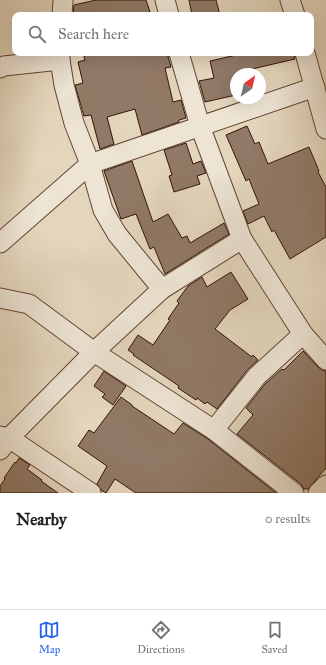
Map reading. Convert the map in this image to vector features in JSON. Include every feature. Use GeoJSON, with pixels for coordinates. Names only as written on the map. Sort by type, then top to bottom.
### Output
{"type":"FeatureCollection","features":[{"type":"Feature","properties":{"kind":"street"},"geometry":{"type":"LineString","coordinates":[[62,12],[63,0]]}},
{"type":"Feature","properties":{"kind":"street"},"geometry":{"type":"LineString","coordinates":[[164,0],[168,12]]}},
{"type":"Feature","properties":{"kind":"street"},"geometry":{"type":"LineString","coordinates":[[290,0],[294,12]]}},
{"type":"Feature","properties":{"kind":"street"},"geometry":{"type":"LineString","coordinates":[[0,68],[60,56],[64,85],[74,123],[90,164],[103,210],[117,234],[162,288]]}},
{"type":"Feature","properties":{"kind":"street"},"geometry":{"type":"LineString","coordinates":[[180,56],[200,126],[242,239],[303,334],[326,360]]}},
{"type":"Feature","properties":{"kind":"street"},"geometry":{"type":"LineString","coordinates":[[307,56],[326,129]]}},
{"type":"Feature","properties":{"kind":"street"},"geometry":{"type":"LineString","coordinates":[[0,243],[90,164],[315,87]]}},
{"type":"Feature","properties":{"kind":"street"},"geometry":{"type":"LineString","coordinates":[[91,493],[3,441],[162,288],[242,239]]}},
{"type":"Feature","properties":{"kind":"street"},"geometry":{"type":"LineString","coordinates":[[0,298],[29,304],[94,352],[214,430],[294,493]]}},
{"type":"Feature","properties":{"kind":"street"},"geometry":{"type":"LineString","coordinates":[[214,430],[258,376],[303,334]]}},
{"type":"Feature","properties":{"kind":"street"},"geometry":{"type":"LineString","coordinates":[[318,493],[326,485]]}},
{"type":"Feature","properties":{"kind":"building"},"geometry":{"type":"Polygon","coordinates":[[[96,0],[146,0],[150,12],[73,12],[74,5],[96,0]]]}},
{"type":"Feature","properties":{"kind":"building"},"geometry":{"type":"Polygon","coordinates":[[[189,0],[216,0],[219,12],[191,12],[189,0]]]}},
{"type":"Feature","properties":{"kind":"building"},"geometry":{"type":"Polygon","coordinates":[[[84,56],[168,56],[171,67],[165,68],[173,102],[181,100],[186,118],[179,120],[179,122],[142,135],[135,109],[107,117],[114,144],[100,149],[91,115],[84,116],[75,85],[83,83],[78,62],[85,60],[84,56]]]}},
{"type":"Feature","properties":{"kind":"building"},"geometry":{"type":"Polygon","coordinates":[[[232,56],[294,56],[295,59],[256,68],[230,68],[230,96],[205,102],[199,81],[214,78],[210,61],[232,56]]]}},
{"type":"Feature","properties":{"kind":"building"},"geometry":{"type":"Polygon","coordinates":[[[247,126],[255,144],[259,142],[268,164],[309,147],[319,171],[318,172],[326,187],[326,237],[290,259],[274,230],[272,232],[264,216],[248,224],[243,211],[259,204],[249,179],[246,181],[226,135],[247,126]]]}},
{"type":"Feature","properties":{"kind":"building"},"geometry":{"type":"Polygon","coordinates":[[[186,143],[193,164],[201,161],[206,173],[197,176],[200,184],[174,192],[169,176],[172,175],[164,150],[186,143]]]}},
{"type":"Feature","properties":{"kind":"building"},"geometry":{"type":"Polygon","coordinates":[[[132,161],[153,222],[168,214],[182,238],[187,236],[190,243],[224,223],[229,234],[165,274],[154,247],[150,249],[136,214],[121,219],[104,171],[132,161]]]}},
{"type":"Feature","properties":{"kind":"building"},"geometry":{"type":"Polygon","coordinates":[[[231,272],[248,299],[230,310],[215,329],[258,360],[248,369],[217,409],[207,402],[205,404],[197,398],[196,400],[178,388],[179,386],[133,355],[134,354],[128,350],[138,335],[153,345],[170,320],[168,319],[179,303],[177,301],[188,286],[202,277],[207,287],[231,272]]]}},
{"type":"Feature","properties":{"kind":"building"},"geometry":{"type":"Polygon","coordinates":[[[303,351],[318,367],[326,371],[326,468],[308,489],[304,489],[301,484],[237,434],[253,415],[246,408],[265,384],[282,369],[284,370],[303,351]]]}},
{"type":"Feature","properties":{"kind":"building"},"geometry":{"type":"Polygon","coordinates":[[[104,371],[126,386],[113,405],[102,397],[105,394],[94,386],[104,371]]]}},
{"type":"Feature","properties":{"kind":"building"},"geometry":{"type":"Polygon","coordinates":[[[121,397],[174,434],[183,423],[208,439],[276,493],[136,493],[115,479],[106,493],[101,490],[97,484],[107,466],[78,446],[89,430],[94,433],[121,397]]]}},
{"type":"Feature","properties":{"kind":"building"},"geometry":{"type":"Polygon","coordinates":[[[19,458],[30,465],[27,469],[58,493],[0,493],[0,486],[5,479],[4,478],[19,458]]]}}]}
